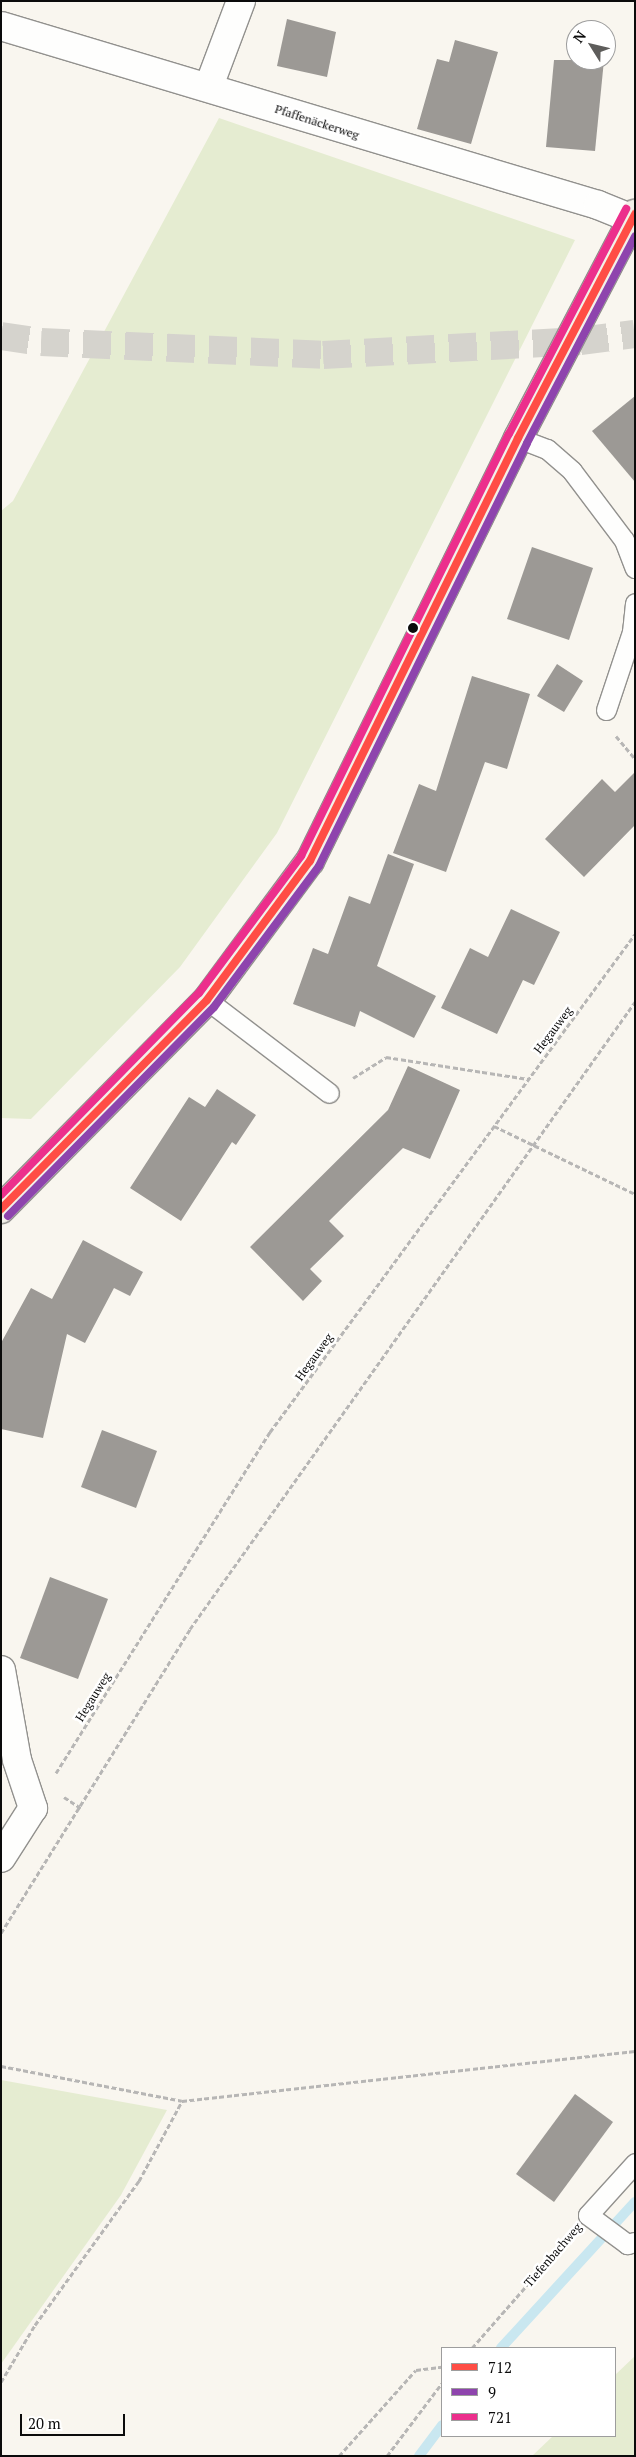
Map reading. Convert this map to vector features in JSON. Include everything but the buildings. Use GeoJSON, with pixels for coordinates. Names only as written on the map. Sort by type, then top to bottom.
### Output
{"type":"FeatureCollection","features":[{"type":"Feature","properties":{"kind":"main road"},"geometry":{"type":"LineString","coordinates":[[1,1208],[207,1000],[310,861],[518,438],[633,216]]}},
{"type":"Feature","properties":{"kind":"street"},"geometry":{"type":"LineString","coordinates":[[209,86],[241,1]]}},
{"type":"Feature","properties":{"kind":"street","name":"Pfaffenäckerweg"},"geometry":{"type":"LineString","coordinates":[[1,26],[209,86],[318,124],[633,216]]}},
{"type":"Feature","properties":{"kind":"street"},"geometry":{"type":"LineString","coordinates":[[1,1670],[17,1760],[33,1808],[1,1858]]}},
{"type":"Feature","properties":{"kind":"lane"},"geometry":{"type":"LineString","coordinates":[[518,438],[547,449],[572,471],[624,540],[635,568]]}},
{"type":"Feature","properties":{"kind":"lane"},"geometry":{"type":"LineString","coordinates":[[606,710],[632,632],[635,603]]}},
{"type":"Feature","properties":{"kind":"lane"},"geometry":{"type":"LineString","coordinates":[[207,1000],[329,1093]]}},
{"type":"Feature","properties":{"kind":"lane","name":"Tiefenbachweg"},"geometry":{"type":"LineString","coordinates":[[588,2215],[635,2163]]}},
{"type":"Feature","properties":{"kind":"lane"},"geometry":{"type":"LineString","coordinates":[[588,2215],[631,2243]]}},
{"type":"Feature","properties":{"kind":"path","name":"Hegauweg"},"geometry":{"type":"LineString","coordinates":[[33,1808],[270,1432],[635,934]]}},
{"type":"Feature","properties":{"kind":"path"},"geometry":{"type":"LineString","coordinates":[[1,1933],[190,1629],[635,1002]]}},
{"type":"Feature","properties":{"kind":"path"},"geometry":{"type":"LineString","coordinates":[[329,1093],[386,1057],[528,1079]]}},
{"type":"Feature","properties":{"kind":"path"},"geometry":{"type":"LineString","coordinates":[[494,1126],[635,1194]]}},
{"type":"Feature","properties":{"kind":"path"},"geometry":{"type":"LineString","coordinates":[[1,2066],[182,2101],[635,2051]]}},
{"type":"Feature","properties":{"kind":"path"},"geometry":{"type":"LineString","coordinates":[[1,2382],[35,2325],[139,2181],[182,2101]]}},
{"type":"Feature","properties":{"kind":"path","name":"Tiefenbachweg"},"geometry":{"type":"LineString","coordinates":[[473,2347],[588,2215]]}},
{"type":"Feature","properties":{"kind":"path"},"geometry":{"type":"LineString","coordinates":[[339,2456],[416,2370],[441,2367]]}},
{"type":"Feature","properties":{"kind":"path"},"geometry":{"type":"LineString","coordinates":[[387,2456],[441,2384]]}},
{"type":"Feature","properties":{"kind":"green space"},"geometry":{"type":"Polygon","coordinates":[[[219,118],[575,240],[277,833],[180,967],[31,1119],[1,1118],[1,511],[13,501],[219,118]]]}},
{"type":"Feature","properties":{"kind":"green space"},"geometry":{"type":"Polygon","coordinates":[[[1,2080],[167,2110],[121,2195],[1,2364],[1,2080]]]}},
{"type":"Feature","properties":{"kind":"green space"},"geometry":{"type":"Polygon","coordinates":[[[635,2356],[635,2456],[532,2456],[552,2437],[616,2437],[616,2374],[635,2356]]]}},
{"type":"Feature","properties":{"kind":"waterway"},"geometry":{"type":"LineString","coordinates":[[502,2347],[635,2202]]}},
{"type":"Feature","properties":{"kind":"waterway"},"geometry":{"type":"LineString","coordinates":[[419,2456],[441,2426]]}},
{"type":"Feature","properties":{"kind":"tunnel"},"geometry":{"type":"LineString","coordinates":[[1,336],[41,342],[323,355],[580,341],[635,334]]}},
{"type":"Feature","properties":{"kind":"transit line","name":"721"},"geometry":{"type":"LineString","coordinates":[[1,1195],[199,993],[301,856],[509,434],[626,209]]}},
{"type":"Feature","properties":{"kind":"transit line","name":"712"},"geometry":{"type":"LineString","coordinates":[[1,1209],[207,1000],[310,861],[518,438],[635,214]]}},
{"type":"Feature","properties":{"kind":"transit line","name":"9"},"geometry":{"type":"LineString","coordinates":[[8,1216],[214,1007],[319,866],[527,443],[635,236]]}}]}
